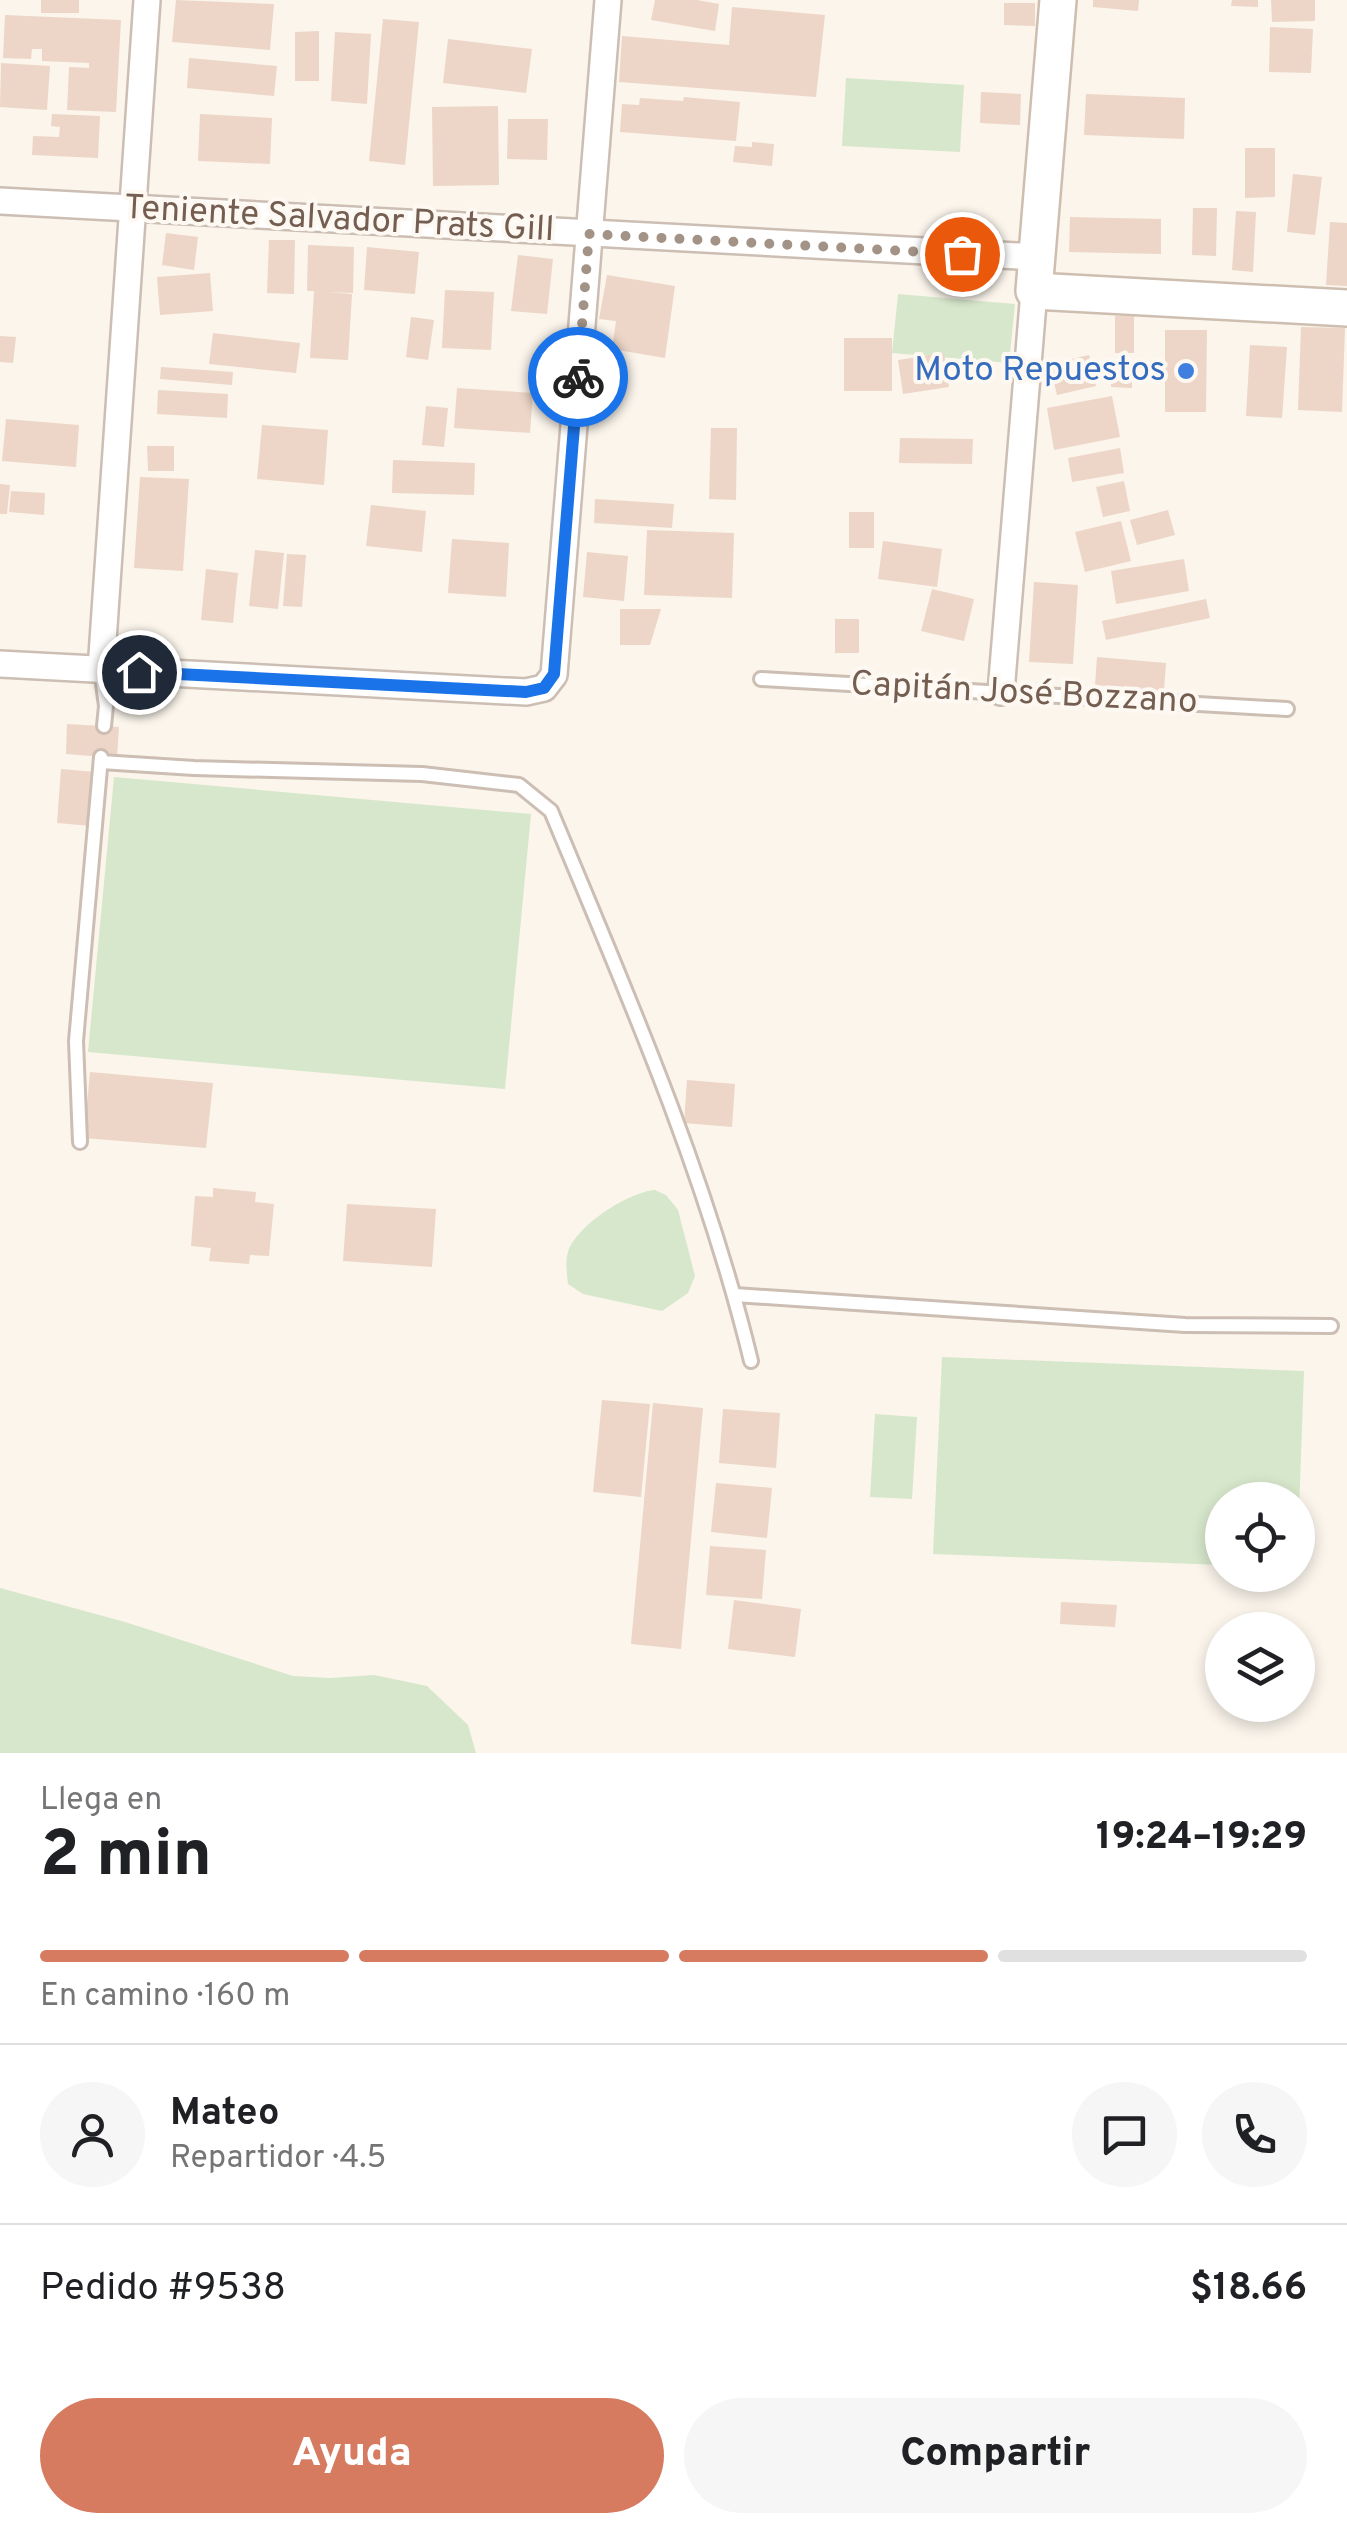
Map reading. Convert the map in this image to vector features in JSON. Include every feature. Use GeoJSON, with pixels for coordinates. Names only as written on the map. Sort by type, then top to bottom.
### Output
{"type":"FeatureCollection","features":[{"type":"Feature","properties":{"kind":"street"},"geometry":{"type":"LineString","coordinates":[[100,670],[147,0]]}},
{"type":"Feature","properties":{"kind":"street"},"geometry":{"type":"LineString","coordinates":[[0,664],[526,692],[544,688],[554,674],[608,0]]}},
{"type":"Feature","properties":{"kind":"street"},"geometry":{"type":"LineString","coordinates":[[1000,692],[1058,0]]}},
{"type":"Feature","properties":{"kind":"street","name":"Teniente Salvador Prats Gill"},"geometry":{"type":"LineString","coordinates":[[0,201],[589,234],[1035,274],[1347,308]]}},
{"type":"Feature","properties":{"kind":"lane"},"geometry":{"type":"LineString","coordinates":[[100,670],[106,706],[104,726]]}},
{"type":"Feature","properties":{"kind":"lane","name":"Capitán José Bozzano"},"geometry":{"type":"LineString","coordinates":[[761,679],[1287,709]]}},
{"type":"Feature","properties":{"kind":"lane"},"geometry":{"type":"LineString","coordinates":[[80,1142],[76,1041],[101,760],[194,768],[422,774],[518,785],[551,812],[656,1064],[735,1295],[751,1362]]}},
{"type":"Feature","properties":{"kind":"lane"},"geometry":{"type":"LineString","coordinates":[[735,1295],[1186,1325],[1332,1326]]}},
{"type":"Feature","properties":{"kind":"green space"},"geometry":{"type":"Polygon","coordinates":[[[846,78],[964,85],[960,152],[842,146],[846,78]]]}},
{"type":"Feature","properties":{"kind":"green space"},"geometry":{"type":"Polygon","coordinates":[[[898,294],[1015,304],[1009,363],[892,353],[898,294]]]}},
{"type":"Feature","properties":{"kind":"green space"},"geometry":{"type":"Polygon","coordinates":[[[114,777],[531,814],[505,1089],[88,1052],[114,777]]]}},
{"type":"Feature","properties":{"kind":"green space"},"geometry":{"type":"Polygon","coordinates":[[[655,1190],[666,1195],[678,1210],[695,1276],[688,1293],[662,1311],[583,1294],[568,1284],[568,1252],[581,1232],[618,1204],[655,1190]]]}},
{"type":"Feature","properties":{"kind":"green space"},"geometry":{"type":"Polygon","coordinates":[[[942,1357],[1304,1371],[1300,1482],[1205,1482],[1205,1564],[933,1554],[942,1357]]]}},
{"type":"Feature","properties":{"kind":"green space"},"geometry":{"type":"Polygon","coordinates":[[[875,1414],[917,1417],[912,1499],[870,1497],[875,1414]]]}},
{"type":"Feature","properties":{"kind":"green space"},"geometry":{"type":"Polygon","coordinates":[[[0,1588],[125,1622],[293,1676],[374,1675],[427,1686],[468,1725],[476,1753],[0,1753],[0,1588]]]}},
{"type":"Feature","properties":{"kind":"building"},"geometry":{"type":"Polygon","coordinates":[[[41,0],[79,0],[79,13],[41,13],[41,0]]]}},
{"type":"Feature","properties":{"kind":"building"},"geometry":{"type":"Polygon","coordinates":[[[176,0],[274,4],[270,50],[172,42],[176,0]]]}},
{"type":"Feature","properties":{"kind":"building"},"geometry":{"type":"Polygon","coordinates":[[[655,0],[719,4],[715,31],[651,20],[655,0]]]}},
{"type":"Feature","properties":{"kind":"building"},"geometry":{"type":"Polygon","coordinates":[[[1093,0],[1139,0],[1138,11],[1093,7],[1093,0]]]}},
{"type":"Feature","properties":{"kind":"building"},"geometry":{"type":"Polygon","coordinates":[[[1232,0],[1258,0],[1258,7],[1231,6],[1232,0]]]}},
{"type":"Feature","properties":{"kind":"building"},"geometry":{"type":"Polygon","coordinates":[[[1271,0],[1315,0],[1315,21],[1272,22],[1271,0]]]}},
{"type":"Feature","properties":{"kind":"building"},"geometry":{"type":"Polygon","coordinates":[[[1004,3],[1035,3],[1035,26],[1004,25],[1004,3]]]}},
{"type":"Feature","properties":{"kind":"building"},"geometry":{"type":"Polygon","coordinates":[[[732,7],[825,15],[816,97],[619,82],[622,36],[729,45],[732,7]]]}},
{"type":"Feature","properties":{"kind":"building"},"geometry":{"type":"Polygon","coordinates":[[[5,15],[121,20],[116,112],[67,110],[69,67],[89,68],[89,63],[42,61],[42,49],[32,49],[31,59],[3,58],[5,15]]]}},
{"type":"Feature","properties":{"kind":"building"},"geometry":{"type":"Polygon","coordinates":[[[383,19],[419,22],[405,165],[369,161],[383,19]]]}},
{"type":"Feature","properties":{"kind":"building"},"geometry":{"type":"Polygon","coordinates":[[[1270,27],[1313,29],[1311,73],[1269,72],[1270,27]]]}},
{"type":"Feature","properties":{"kind":"building"},"geometry":{"type":"Polygon","coordinates":[[[319,31],[319,81],[295,81],[295,32],[319,31]]]}},
{"type":"Feature","properties":{"kind":"building"},"geometry":{"type":"Polygon","coordinates":[[[335,32],[371,34],[367,104],[331,101],[335,32]]]}},
{"type":"Feature","properties":{"kind":"building"},"geometry":{"type":"Polygon","coordinates":[[[448,39],[532,49],[526,93],[443,83],[448,39]]]}},
{"type":"Feature","properties":{"kind":"building"},"geometry":{"type":"Polygon","coordinates":[[[189,58],[277,66],[274,96],[187,88],[189,58]]]}},
{"type":"Feature","properties":{"kind":"building"},"geometry":{"type":"Polygon","coordinates":[[[1,63],[50,66],[47,110],[0,107],[1,63]]]}},
{"type":"Feature","properties":{"kind":"building"},"geometry":{"type":"Polygon","coordinates":[[[981,92],[1021,94],[1020,125],[980,123],[981,92]]]}},
{"type":"Feature","properties":{"kind":"building"},"geometry":{"type":"Polygon","coordinates":[[[1086,94],[1185,98],[1184,139],[1084,135],[1086,94]]]}},
{"type":"Feature","properties":{"kind":"building"},"geometry":{"type":"Polygon","coordinates":[[[684,97],[740,102],[736,141],[620,132],[622,104],[639,105],[640,98],[683,101],[684,97]]]}},
{"type":"Feature","properties":{"kind":"building"},"geometry":{"type":"Polygon","coordinates":[[[498,106],[499,185],[433,186],[432,107],[498,106]]]}},
{"type":"Feature","properties":{"kind":"building"},"geometry":{"type":"Polygon","coordinates":[[[52,114],[100,116],[98,158],[32,155],[33,136],[59,137],[60,127],[51,126],[52,114]]]}},
{"type":"Feature","properties":{"kind":"building"},"geometry":{"type":"Polygon","coordinates":[[[200,114],[272,118],[270,164],[198,161],[200,114]]]}},
{"type":"Feature","properties":{"kind":"building"},"geometry":{"type":"Polygon","coordinates":[[[508,119],[548,119],[547,160],[507,159],[508,119]]]}},
{"type":"Feature","properties":{"kind":"building"},"geometry":{"type":"Polygon","coordinates":[[[752,142],[774,144],[772,166],[733,162],[735,146],[752,147],[752,142]]]}},
{"type":"Feature","properties":{"kind":"building"},"geometry":{"type":"Polygon","coordinates":[[[1245,148],[1275,148],[1275,197],[1245,198],[1245,148]]]}},
{"type":"Feature","properties":{"kind":"building"},"geometry":{"type":"Polygon","coordinates":[[[1293,174],[1322,177],[1315,235],[1287,232],[1293,174]]]}},
{"type":"Feature","properties":{"kind":"building"},"geometry":{"type":"Polygon","coordinates":[[[1193,208],[1217,208],[1216,256],[1192,255],[1193,208]]]}},
{"type":"Feature","properties":{"kind":"building"},"geometry":{"type":"Polygon","coordinates":[[[1236,211],[1256,212],[1253,272],[1232,270],[1236,211]]]}},
{"type":"Feature","properties":{"kind":"building"},"geometry":{"type":"Polygon","coordinates":[[[1070,217],[1161,219],[1161,254],[1069,252],[1070,217]]]}},
{"type":"Feature","properties":{"kind":"building"},"geometry":{"type":"Polygon","coordinates":[[[1330,222],[1347,223],[1347,286],[1326,285],[1330,222]]]}},
{"type":"Feature","properties":{"kind":"building"},"geometry":{"type":"Polygon","coordinates":[[[166,233],[198,237],[194,270],[162,265],[166,233]]]}},
{"type":"Feature","properties":{"kind":"building"},"geometry":{"type":"Polygon","coordinates":[[[269,240],[295,240],[294,294],[267,293],[269,240]]]}},
{"type":"Feature","properties":{"kind":"building"},"geometry":{"type":"Polygon","coordinates":[[[308,245],[354,247],[353,293],[327,292],[352,294],[348,360],[310,358],[314,291],[307,291],[308,245]]]}},
{"type":"Feature","properties":{"kind":"building"},"geometry":{"type":"Polygon","coordinates":[[[367,247],[419,252],[415,294],[364,290],[367,247]]]}},
{"type":"Feature","properties":{"kind":"building"},"geometry":{"type":"Polygon","coordinates":[[[518,255],[553,259],[547,314],[511,311],[518,255]]]}},
{"type":"Feature","properties":{"kind":"building"},"geometry":{"type":"Polygon","coordinates":[[[210,273],[213,311],[160,315],[157,277],[210,273]]]}},
{"type":"Feature","properties":{"kind":"building"},"geometry":{"type":"Polygon","coordinates":[[[607,275],[675,286],[665,358],[612,349],[616,321],[599,319],[607,275]]]}},
{"type":"Feature","properties":{"kind":"building"},"geometry":{"type":"Polygon","coordinates":[[[445,290],[494,292],[491,350],[442,348],[445,290]]]}},
{"type":"Feature","properties":{"kind":"building"},"geometry":{"type":"Polygon","coordinates":[[[1115,316],[1134,316],[1134,353],[1115,353],[1115,316]]]}},
{"type":"Feature","properties":{"kind":"building"},"geometry":{"type":"Polygon","coordinates":[[[411,317],[434,320],[428,360],[406,357],[411,317]]]}},
{"type":"Feature","properties":{"kind":"building"},"geometry":{"type":"Polygon","coordinates":[[[1301,327],[1345,328],[1342,412],[1298,410],[1301,327]]]}},
{"type":"Feature","properties":{"kind":"building","name":"Moto Repuestos"},"geometry":{"type":"Polygon","coordinates":[[[1165,330],[1207,330],[1206,412],[1165,412],[1165,330]]]}},
{"type":"Feature","properties":{"kind":"building"},"geometry":{"type":"Polygon","coordinates":[[[213,333],[300,343],[296,373],[209,364],[213,333]]]}},
{"type":"Feature","properties":{"kind":"building"},"geometry":{"type":"Polygon","coordinates":[[[0,336],[16,337],[13,363],[0,362],[0,336]]]}},
{"type":"Feature","properties":{"kind":"building"},"geometry":{"type":"Polygon","coordinates":[[[844,338],[892,338],[892,391],[844,391],[844,338]]]}},
{"type":"Feature","properties":{"kind":"building"},"geometry":{"type":"Polygon","coordinates":[[[1250,345],[1287,347],[1282,418],[1246,416],[1250,345]]]}},
{"type":"Feature","properties":{"kind":"building"},"geometry":{"type":"Polygon","coordinates":[[[944,353],[949,387],[903,394],[898,360],[944,353]]]}},
{"type":"Feature","properties":{"kind":"building"},"geometry":{"type":"Polygon","coordinates":[[[1089,355],[1096,386],[1057,395],[1050,364],[1089,355]]]}},
{"type":"Feature","properties":{"kind":"building"},"geometry":{"type":"Polygon","coordinates":[[[1132,360],[1132,388],[1111,387],[1111,362],[1132,360]]]}},
{"type":"Feature","properties":{"kind":"building"},"geometry":{"type":"Polygon","coordinates":[[[161,367],[233,372],[232,385],[160,379],[161,367]]]}},
{"type":"Feature","properties":{"kind":"building"},"geometry":{"type":"Polygon","coordinates":[[[457,388],[533,393],[530,433],[454,428],[457,388]]]}},
{"type":"Feature","properties":{"kind":"building"},"geometry":{"type":"Polygon","coordinates":[[[158,390],[228,394],[227,418],[157,414],[158,390]]]}},
{"type":"Feature","properties":{"kind":"building"},"geometry":{"type":"Polygon","coordinates":[[[1112,396],[1120,437],[1054,450],[1047,408],[1112,396]]]}},
{"type":"Feature","properties":{"kind":"building"},"geometry":{"type":"Polygon","coordinates":[[[426,406],[448,408],[444,447],[422,445],[426,406]]]}},
{"type":"Feature","properties":{"kind":"building"},"geometry":{"type":"Polygon","coordinates":[[[6,419],[79,425],[76,467],[2,461],[6,419]]]}},
{"type":"Feature","properties":{"kind":"building"},"geometry":{"type":"Polygon","coordinates":[[[262,425],[328,430],[324,485],[257,479],[262,425]]]}},
{"type":"Feature","properties":{"kind":"building"},"geometry":{"type":"Polygon","coordinates":[[[711,428],[737,428],[736,500],[709,499],[711,428]]]}},
{"type":"Feature","properties":{"kind":"building"},"geometry":{"type":"Polygon","coordinates":[[[900,438],[973,439],[972,464],[899,463],[900,438]]]}},
{"type":"Feature","properties":{"kind":"building"},"geometry":{"type":"Polygon","coordinates":[[[147,446],[174,446],[174,471],[148,471],[147,446]]]}},
{"type":"Feature","properties":{"kind":"building"},"geometry":{"type":"Polygon","coordinates":[[[1120,448],[1124,473],[1072,482],[1068,458],[1120,448]]]}},
{"type":"Feature","properties":{"kind":"building"},"geometry":{"type":"Polygon","coordinates":[[[393,460],[475,463],[474,495],[392,493],[393,460]]]}},
{"type":"Feature","properties":{"kind":"building"},"geometry":{"type":"Polygon","coordinates":[[[140,477],[189,479],[183,571],[134,568],[140,477]]]}},
{"type":"Feature","properties":{"kind":"building"},"geometry":{"type":"Polygon","coordinates":[[[1124,481],[1130,511],[1103,517],[1096,487],[1124,481]]]}},
{"type":"Feature","properties":{"kind":"building"},"geometry":{"type":"Polygon","coordinates":[[[0,484],[10,485],[7,514],[0,514],[0,484]]]}},
{"type":"Feature","properties":{"kind":"building"},"geometry":{"type":"Polygon","coordinates":[[[11,491],[45,493],[44,515],[9,512],[11,491]]]}},
{"type":"Feature","properties":{"kind":"building"},"geometry":{"type":"Polygon","coordinates":[[[595,499],[674,504],[672,528],[594,523],[595,499]]]}},
{"type":"Feature","properties":{"kind":"building"},"geometry":{"type":"Polygon","coordinates":[[[371,505],[426,511],[422,552],[366,546],[371,505]]]}},
{"type":"Feature","properties":{"kind":"building"},"geometry":{"type":"Polygon","coordinates":[[[1168,510],[1175,535],[1137,545],[1130,520],[1168,510]]]}},
{"type":"Feature","properties":{"kind":"building"},"geometry":{"type":"Polygon","coordinates":[[[849,512],[874,512],[874,548],[849,548],[849,512]]]}},
{"type":"Feature","properties":{"kind":"building"},"geometry":{"type":"Polygon","coordinates":[[[1121,521],[1131,561],[1085,572],[1075,532],[1121,521]]]}},
{"type":"Feature","properties":{"kind":"building"},"geometry":{"type":"Polygon","coordinates":[[[647,530],[734,533],[732,598],[644,595],[647,530]]]}},
{"type":"Feature","properties":{"kind":"building"},"geometry":{"type":"Polygon","coordinates":[[[452,539],[509,543],[506,597],[448,593],[452,539]]]}},
{"type":"Feature","properties":{"kind":"building"},"geometry":{"type":"Polygon","coordinates":[[[883,541],[942,549],[937,587],[878,579],[883,541]]]}},
{"type":"Feature","properties":{"kind":"building"},"geometry":{"type":"Polygon","coordinates":[[[255,550],[284,553],[278,609],[249,606],[255,550]]]}},
{"type":"Feature","properties":{"kind":"building"},"geometry":{"type":"Polygon","coordinates":[[[587,552],[628,556],[624,601],[583,597],[587,552]]]}},
{"type":"Feature","properties":{"kind":"building"},"geometry":{"type":"Polygon","coordinates":[[[287,554],[306,555],[302,607],[283,606],[287,554]]]}},
{"type":"Feature","properties":{"kind":"building"},"geometry":{"type":"Polygon","coordinates":[[[1184,559],[1189,591],[1116,604],[1111,571],[1184,559]]]}},
{"type":"Feature","properties":{"kind":"building"},"geometry":{"type":"Polygon","coordinates":[[[206,569],[238,573],[233,623],[201,620],[206,569]]]}},
{"type":"Feature","properties":{"kind":"building"},"geometry":{"type":"Polygon","coordinates":[[[1034,582],[1078,585],[1073,664],[1029,662],[1034,582]]]}},
{"type":"Feature","properties":{"kind":"building"},"geometry":{"type":"Polygon","coordinates":[[[932,589],[974,599],[964,641],[921,631],[932,589]]]}},
{"type":"Feature","properties":{"kind":"building"},"geometry":{"type":"Polygon","coordinates":[[[1206,599],[1210,618],[1106,640],[1102,621],[1206,599]]]}},
{"type":"Feature","properties":{"kind":"building"},"geometry":{"type":"Polygon","coordinates":[[[620,609],[661,609],[650,645],[620,645],[620,609]]]}},
{"type":"Feature","properties":{"kind":"building"},"geometry":{"type":"Polygon","coordinates":[[[835,619],[859,619],[859,653],[835,653],[835,619]]]}},
{"type":"Feature","properties":{"kind":"building"},"geometry":{"type":"Polygon","coordinates":[[[1097,657],[1166,663],[1164,691],[1095,685],[1097,657]]]}},
{"type":"Feature","properties":{"kind":"building"},"geometry":{"type":"Polygon","coordinates":[[[67,724],[119,727],[117,758],[66,754],[67,724]]]}},
{"type":"Feature","properties":{"kind":"building"},"geometry":{"type":"Polygon","coordinates":[[[61,769],[95,772],[91,826],[57,823],[61,769]]]}},
{"type":"Feature","properties":{"kind":"building"},"geometry":{"type":"Polygon","coordinates":[[[90,1072],[213,1083],[206,1148],[84,1138],[90,1072]]]}},
{"type":"Feature","properties":{"kind":"building"},"geometry":{"type":"Polygon","coordinates":[[[687,1080],[735,1084],[732,1127],[684,1123],[687,1080]]]}},
{"type":"Feature","properties":{"kind":"building"},"geometry":{"type":"Polygon","coordinates":[[[213,1188],[256,1192],[255,1202],[274,1204],[269,1256],[250,1255],[249,1264],[209,1261],[211,1248],[191,1246],[195,1196],[213,1197],[213,1188]]]}},
{"type":"Feature","properties":{"kind":"building"},"geometry":{"type":"Polygon","coordinates":[[[347,1204],[436,1209],[432,1267],[343,1261],[347,1204]]]}},
{"type":"Feature","properties":{"kind":"building"},"geometry":{"type":"Polygon","coordinates":[[[602,1400],[650,1404],[641,1497],[593,1492],[602,1400]]]}},
{"type":"Feature","properties":{"kind":"building"},"geometry":{"type":"Polygon","coordinates":[[[653,1403],[703,1408],[681,1649],[631,1644],[653,1403]]]}},
{"type":"Feature","properties":{"kind":"building"},"geometry":{"type":"Polygon","coordinates":[[[723,1409],[780,1413],[776,1468],[719,1463],[723,1409]]]}},
{"type":"Feature","properties":{"kind":"building"},"geometry":{"type":"Polygon","coordinates":[[[716,1483],[772,1488],[767,1538],[711,1532],[716,1483]]]}},
{"type":"Feature","properties":{"kind":"building"},"geometry":{"type":"Polygon","coordinates":[[[710,1546],[766,1550],[762,1599],[706,1595],[710,1546]]]}},
{"type":"Feature","properties":{"kind":"building"},"geometry":{"type":"Polygon","coordinates":[[[734,1600],[801,1609],[795,1657],[728,1649],[734,1600]]]}},
{"type":"Feature","properties":{"kind":"building"},"geometry":{"type":"Polygon","coordinates":[[[1061,1602],[1117,1605],[1115,1627],[1060,1624],[1061,1602]]]}},
{"type":"Feature","properties":{"kind":"way so far"},"geometry":{"type":"LineString","coordinates":[[578,377],[589,234],[962,254]]}},
{"type":"Feature","properties":{"kind":"place","name":"Moto Repuestos"},"geometry":{"type":"Point","coordinates":[1186,371]}},
{"type":"Feature","properties":{"kind":"route"},"geometry":{"type":"LineString","coordinates":[[139,672],[526,692],[544,688],[554,674],[578,377]]}}]}
